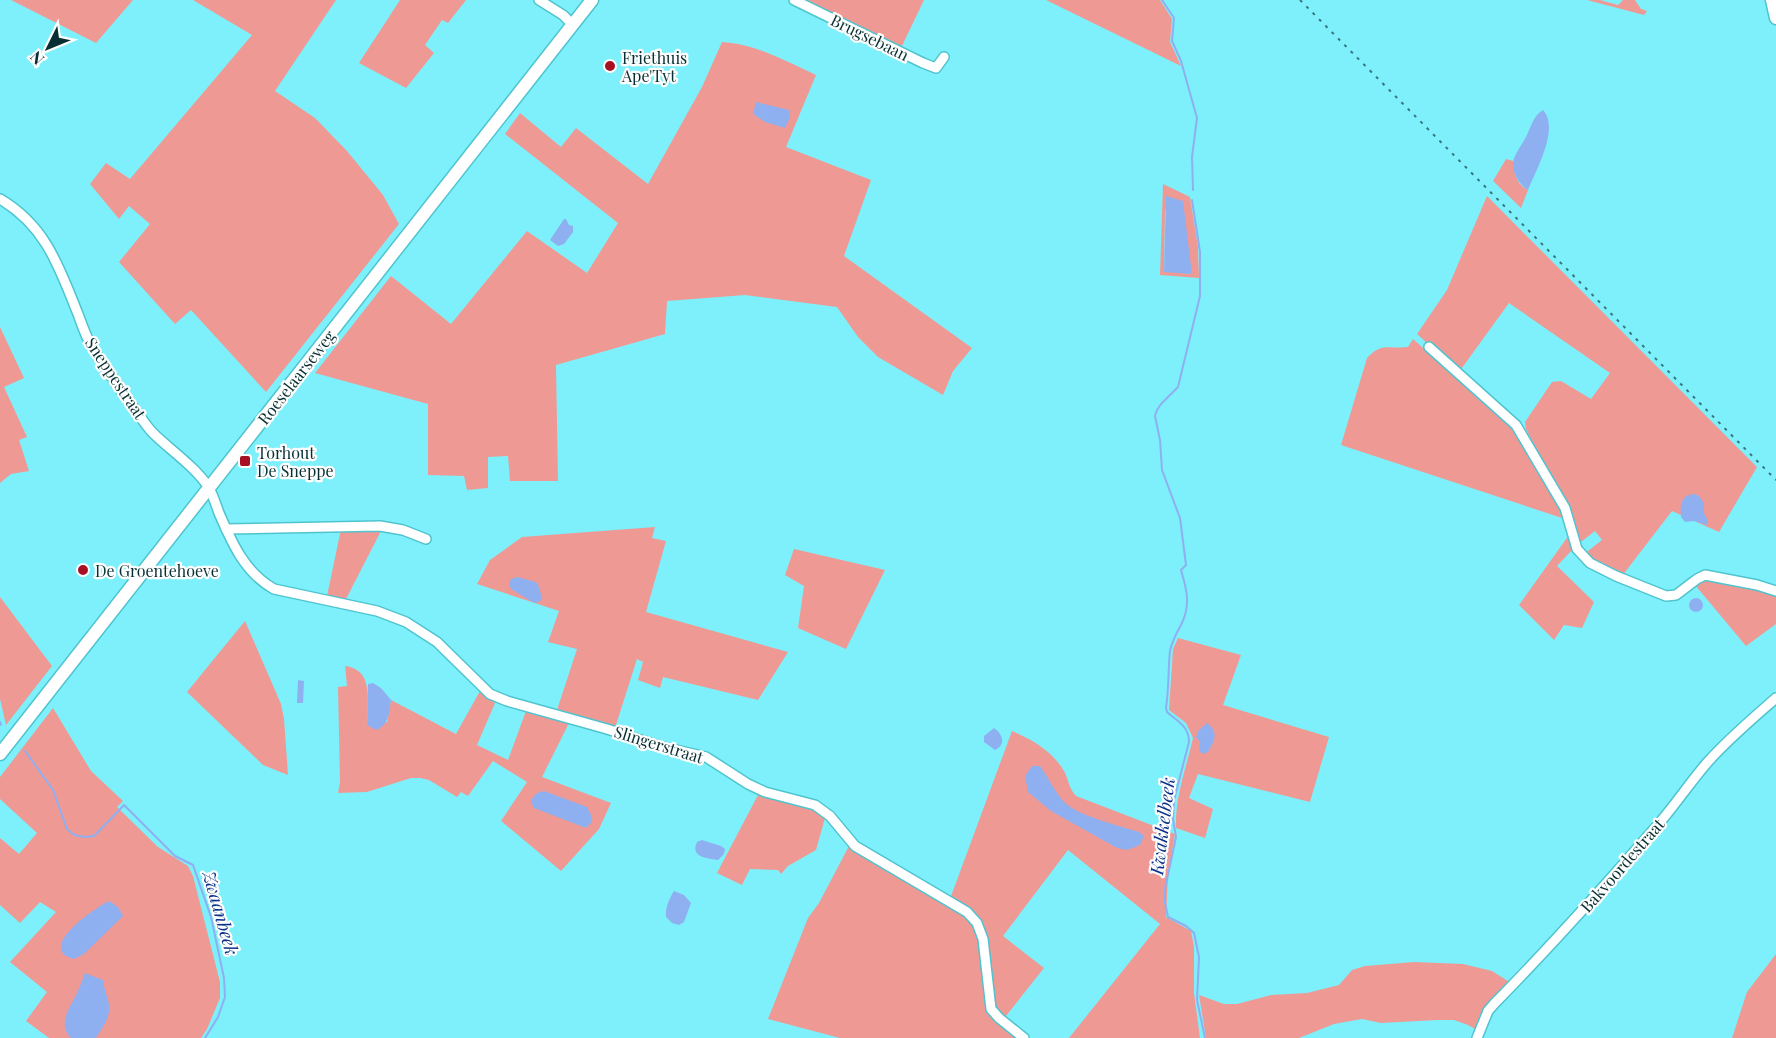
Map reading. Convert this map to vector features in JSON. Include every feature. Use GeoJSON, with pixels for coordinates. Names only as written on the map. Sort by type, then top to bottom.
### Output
{"type":"FeatureCollection","features":[{"type":"Feature","properties":{"kind":"main road","name":"Roeselaarseweg"},"geometry":{"type":"LineString","coordinates":[[0,753],[592,0]]}},
{"type":"Feature","properties":{"kind":"main road"},"geometry":{"type":"LineString","coordinates":[[1772,0],[1776,18]]}},
{"type":"Feature","properties":{"kind":"street"},"geometry":{"type":"LineString","coordinates":[[539,0],[573,24]]}},
{"type":"Feature","properties":{"kind":"street","name":"Brugsebaan"},"geometry":{"type":"LineString","coordinates":[[794,0],[936,68],[944,57]]}},
{"type":"Feature","properties":{"kind":"street","name":"Sneppestraat"},"geometry":{"type":"LineString","coordinates":[[0,199],[16,209],[33,225],[48,245],[90,344],[121,391],[152,431],[209,488]]}},
{"type":"Feature","properties":{"kind":"street"},"geometry":{"type":"LineString","coordinates":[[1429,347],[1516,425],[1565,508],[1577,549],[1590,563],[1666,596],[1676,595],[1705,575],[1746,582],[1776,591]]}},
{"type":"Feature","properties":{"kind":"street","name":"Slingerstraat"},"geometry":{"type":"LineString","coordinates":[[209,488],[226,529],[241,557],[251,572],[274,589],[377,611],[406,622],[437,642],[490,694],[507,701],[706,758],[765,792],[815,805],[830,816],[855,846],[967,912],[977,923],[983,939],[991,1009],[1024,1038]]}},
{"type":"Feature","properties":{"kind":"street"},"geometry":{"type":"LineString","coordinates":[[226,529],[380,526],[403,530],[426,539]]}},
{"type":"Feature","properties":{"kind":"street","name":"Bakvoordestraat"},"geometry":{"type":"LineString","coordinates":[[1477,1038],[1488,1011],[1494,1004],[1536,961],[1657,826],[1708,762],[1776,698]]}},
{"type":"Feature","properties":{"kind":"shaded area"},"geometry":{"type":"Polygon","coordinates":[[[11,0],[133,0],[96,43],[11,0]]]}},
{"type":"Feature","properties":{"kind":"shaded area"},"geometry":{"type":"Polygon","coordinates":[[[193,0],[336,0],[275,91],[315,118],[347,151],[383,195],[399,224],[266,392],[191,310],[175,324],[119,262],[150,224],[129,206],[119,219],[90,184],[106,163],[130,179],[252,35],[193,0]]]}},
{"type":"Feature","properties":{"kind":"shaded area"},"geometry":{"type":"Polygon","coordinates":[[[400,0],[466,0],[448,23],[442,20],[425,45],[434,53],[406,88],[359,63],[400,0]]]}},
{"type":"Feature","properties":{"kind":"shaded area"},"geometry":{"type":"Polygon","coordinates":[[[801,0],[924,0],[900,50],[801,0]]]}},
{"type":"Feature","properties":{"kind":"shaded area"},"geometry":{"type":"Polygon","coordinates":[[[1046,0],[1160,0],[1172,19],[1170,42],[1181,66],[1046,0]]]}},
{"type":"Feature","properties":{"kind":"shaded area"},"geometry":{"type":"Polygon","coordinates":[[[1587,0],[1600,0],[1618,5],[1623,0],[1635,0],[1641,9],[1647,11],[1644,15],[1587,0]]]}},
{"type":"Feature","properties":{"kind":"shaded area"},"geometry":{"type":"Polygon","coordinates":[[[722,42],[759,50],[816,75],[786,147],[871,180],[844,256],[972,348],[953,371],[943,395],[878,357],[858,337],[837,307],[745,295],[667,301],[665,334],[556,365],[558,481],[510,481],[508,456],[488,457],[488,488],[467,490],[464,476],[428,475],[428,404],[315,373],[391,276],[451,324],[527,231],[587,273],[618,223],[505,134],[520,113],[561,147],[576,128],[648,184],[702,87],[722,42]]]}},
{"type":"Feature","properties":{"kind":"shaded area"},"geometry":{"type":"Polygon","coordinates":[[[1506,159],[1513,161],[1516,178],[1528,190],[1521,208],[1493,181],[1506,159]]]}},
{"type":"Feature","properties":{"kind":"shaded area"},"geometry":{"type":"Polygon","coordinates":[[[1163,184],[1190,197],[1198,247],[1199,278],[1160,275],[1163,184]],[[1165,209],[1164,271],[1192,273],[1165,209]]]}},
{"type":"Feature","properties":{"kind":"shaded area"},"geometry":{"type":"Polygon","coordinates":[[[1487,196],[1757,467],[1719,532],[1672,511],[1622,576],[1591,561],[1584,554],[1602,540],[1595,531],[1577,545],[1568,512],[1526,429],[1525,422],[1552,382],[1561,381],[1591,399],[1610,373],[1509,303],[1459,372],[1417,334],[1447,290],[1487,196]]]}},
{"type":"Feature","properties":{"kind":"shaded area"},"geometry":{"type":"Polygon","coordinates":[[[0,327],[24,378],[4,387],[27,437],[19,440],[29,471],[11,474],[0,483],[0,327]]]}},
{"type":"Feature","properties":{"kind":"shaded area"},"geometry":{"type":"Polygon","coordinates":[[[1413,339],[1512,428],[1540,471],[1565,519],[1341,445],[1367,358],[1381,348],[1408,347],[1413,339]]]}},
{"type":"Feature","properties":{"kind":"shaded area"},"geometry":{"type":"Polygon","coordinates":[[[655,527],[652,538],[666,541],[646,612],[788,652],[758,700],[663,677],[660,688],[638,680],[643,662],[637,659],[615,728],[557,710],[577,649],[548,642],[559,611],[477,584],[490,560],[522,537],[655,527]]]}},
{"type":"Feature","properties":{"kind":"shaded area"},"geometry":{"type":"Polygon","coordinates":[[[341,529],[382,529],[346,599],[327,596],[341,529]]]}},
{"type":"Feature","properties":{"kind":"shaded area"},"geometry":{"type":"Polygon","coordinates":[[[1569,535],[1572,550],[1557,566],[1594,602],[1582,628],[1564,625],[1554,640],[1519,605],[1569,535]]]}},
{"type":"Feature","properties":{"kind":"shaded area"},"geometry":{"type":"Polygon","coordinates":[[[794,549],[885,570],[846,649],[798,628],[804,586],[785,575],[794,549]]]}},
{"type":"Feature","properties":{"kind":"shaded area"},"geometry":{"type":"Polygon","coordinates":[[[1706,578],[1776,593],[1776,624],[1746,646],[1695,585],[1706,578]]]}},
{"type":"Feature","properties":{"kind":"shaded area"},"geometry":{"type":"Polygon","coordinates":[[[0,597],[52,666],[6,725],[0,699],[0,597]]]}},
{"type":"Feature","properties":{"kind":"shaded area"},"geometry":{"type":"Polygon","coordinates":[[[245,621],[281,704],[288,775],[263,765],[187,692],[245,621]]]}},
{"type":"Feature","properties":{"kind":"shaded area"},"geometry":{"type":"Polygon","coordinates":[[[1178,638],[1241,655],[1223,705],[1329,737],[1310,802],[1198,774],[1189,798],[1213,809],[1205,838],[1176,828],[1179,794],[1193,738],[1186,723],[1169,710],[1173,649],[1178,638]]]}},
{"type":"Feature","properties":{"kind":"shaded area"},"geometry":{"type":"Polygon","coordinates":[[[345,666],[355,669],[365,681],[368,698],[367,725],[387,722],[391,700],[456,734],[480,691],[495,703],[477,745],[508,760],[526,711],[570,721],[542,777],[611,803],[599,829],[561,871],[501,821],[527,782],[493,761],[468,796],[461,792],[457,797],[429,780],[420,778],[411,778],[367,792],[338,793],[340,782],[338,687],[347,686],[345,666]]]}},
{"type":"Feature","properties":{"kind":"shaded area"},"geometry":{"type":"Polygon","coordinates":[[[53,708],[91,771],[123,801],[117,807],[158,847],[188,866],[193,876],[220,982],[220,998],[201,1038],[49,1038],[26,1021],[47,992],[10,962],[56,912],[40,902],[20,923],[0,905],[0,838],[19,854],[37,833],[0,799],[0,777],[53,708]]]}},
{"type":"Feature","properties":{"kind":"shaded area"},"geometry":{"type":"Polygon","coordinates":[[[1012,731],[1035,742],[1054,758],[1064,771],[1071,790],[1076,796],[1175,834],[1168,874],[1166,917],[1191,931],[1194,947],[1194,993],[1200,1038],[1069,1038],[1160,924],[1068,850],[1003,936],[1044,968],[1006,1016],[1000,1015],[993,992],[984,926],[975,915],[950,899],[1012,731]]]}},
{"type":"Feature","properties":{"kind":"shaded area"},"geometry":{"type":"Polygon","coordinates":[[[758,795],[811,808],[825,818],[816,850],[788,866],[781,874],[778,870],[750,869],[742,885],[717,873],[758,795]]]}},
{"type":"Feature","properties":{"kind":"shaded area"},"geometry":{"type":"Polygon","coordinates":[[[849,846],[968,918],[980,941],[987,1013],[1018,1038],[840,1038],[768,1019],[808,918],[819,903],[849,846]]]}},
{"type":"Feature","properties":{"kind":"shaded area"},"geometry":{"type":"Polygon","coordinates":[[[1776,954],[1776,1038],[1732,1038],[1747,992],[1776,954]]]}},
{"type":"Feature","properties":{"kind":"shaded area"},"geometry":{"type":"Polygon","coordinates":[[[1414,962],[1463,964],[1492,971],[1511,983],[1486,1008],[1475,1029],[1454,1020],[1381,1023],[1362,1019],[1334,1024],[1299,1038],[1206,1038],[1199,995],[1224,1004],[1237,1004],[1271,995],[1307,993],[1339,985],[1352,970],[1365,966],[1414,962]]]}},
{"type":"Feature","properties":{"kind":"water"},"geometry":{"type":"Polygon","coordinates":[[[756,102],[789,110],[790,117],[785,128],[765,122],[753,114],[756,102]]]}},
{"type":"Feature","properties":{"kind":"water"},"geometry":{"type":"Polygon","coordinates":[[[1543,110],[1548,118],[1548,138],[1528,190],[1516,176],[1513,163],[1535,119],[1543,110]]]}},
{"type":"Feature","properties":{"kind":"water"},"geometry":{"type":"Polygon","coordinates":[[[1166,196],[1183,201],[1192,274],[1164,272],[1166,196]]]}},
{"type":"Feature","properties":{"kind":"water"},"geometry":{"type":"Polygon","coordinates":[[[564,219],[573,226],[573,232],[564,244],[558,246],[550,240],[564,219]]]}},
{"type":"Feature","properties":{"kind":"water"},"geometry":{"type":"Polygon","coordinates":[[[1695,494],[1704,503],[1707,525],[1694,521],[1685,522],[1681,517],[1681,505],[1684,499],[1686,496],[1695,494]]]}},
{"type":"Feature","properties":{"kind":"water"},"geometry":{"type":"Polygon","coordinates":[[[517,577],[536,582],[542,599],[539,602],[534,603],[511,589],[509,584],[511,579],[517,577]]]}},
{"type":"Feature","properties":{"kind":"water"},"geometry":{"type":"Polygon","coordinates":[[[1693,598],[1699,598],[1703,605],[1699,612],[1693,612],[1689,608],[1689,602],[1693,598]]]}},
{"type":"Feature","properties":{"kind":"water"},"geometry":{"type":"Polygon","coordinates":[[[298,680],[304,681],[303,703],[297,703],[298,680]]]}},
{"type":"Feature","properties":{"kind":"water"},"geometry":{"type":"Polygon","coordinates":[[[373,683],[381,688],[391,700],[386,722],[376,730],[367,725],[368,684],[373,683]]]}},
{"type":"Feature","properties":{"kind":"water"},"geometry":{"type":"Polygon","coordinates":[[[1207,723],[1211,726],[1215,737],[1208,752],[1203,754],[1199,751],[1200,742],[1196,737],[1198,731],[1207,723]]]}},
{"type":"Feature","properties":{"kind":"water"},"geometry":{"type":"Polygon","coordinates":[[[994,728],[1000,733],[1002,739],[1001,745],[995,750],[984,742],[984,736],[994,728]]]}},
{"type":"Feature","properties":{"kind":"water"},"geometry":{"type":"Polygon","coordinates":[[[1032,766],[1040,766],[1061,798],[1070,807],[1100,820],[1139,832],[1144,836],[1140,845],[1127,850],[1117,848],[1051,811],[1028,792],[1025,776],[1032,766]]]}},
{"type":"Feature","properties":{"kind":"water"},"geometry":{"type":"Polygon","coordinates":[[[544,791],[587,807],[592,817],[591,823],[586,828],[534,808],[531,802],[533,798],[544,791]]]}},
{"type":"Feature","properties":{"kind":"water"},"geometry":{"type":"Polygon","coordinates":[[[702,840],[721,846],[725,849],[724,854],[718,860],[700,856],[695,847],[697,842],[702,840]]]}},
{"type":"Feature","properties":{"kind":"water"},"geometry":{"type":"Polygon","coordinates":[[[674,891],[684,895],[691,903],[684,922],[679,925],[672,923],[666,917],[666,910],[674,891]]]}},
{"type":"Feature","properties":{"kind":"water"},"geometry":{"type":"Polygon","coordinates":[[[109,901],[118,907],[123,916],[84,954],[74,959],[63,954],[61,947],[64,938],[82,919],[109,901]]]}},
{"type":"Feature","properties":{"kind":"water"},"geometry":{"type":"Polygon","coordinates":[[[85,973],[103,980],[109,1014],[96,1038],[71,1038],[65,1028],[66,1018],[85,973]]]}},
{"type":"Feature","properties":{"kind":"waterway","name":"Kwakkelbeek"},"geometry":{"type":"LineString","coordinates":[[1162,0],[1174,18],[1172,41],[1181,61],[1197,118],[1192,157],[1193,190]]}},
{"type":"Feature","properties":{"kind":"waterway","name":"Kwakkelbeek"},"geometry":{"type":"LineString","coordinates":[[1192,200],[1200,252],[1200,296],[1178,387],[1161,404],[1155,416],[1160,440],[1162,470],[1180,518],[1186,565],[1181,570],[1187,598],[1184,618],[1172,644],[1169,658],[1166,708],[1167,712],[1185,728],[1189,742],[1174,800],[1173,819],[1176,837],[1165,889],[1165,903],[1168,917],[1194,933],[1199,957],[1197,1000],[1205,1038]]}},
{"type":"Feature","properties":{"kind":"waterway","name":"Zwaanbeek"},"geometry":{"type":"LineString","coordinates":[[25,751],[53,790],[67,829],[74,835],[94,836],[124,805],[175,856],[193,865],[211,917],[224,978],[225,997],[218,1017],[205,1038]]}},
{"type":"Feature","properties":{"kind":"railway"},"geometry":{"type":"LineString","coordinates":[[1300,0],[1776,480]]}},
{"type":"Feature","properties":{"kind":"place","name":"Friethuis Ape'Tyt"},"geometry":{"type":"Point","coordinates":[610,66]}},
{"type":"Feature","properties":{"kind":"place","name":"Torhout De Sneppe"},"geometry":{"type":"Point","coordinates":[245,461]}},
{"type":"Feature","properties":{"kind":"place","name":"De Groentehoeve"},"geometry":{"type":"Point","coordinates":[83,570]}}]}
